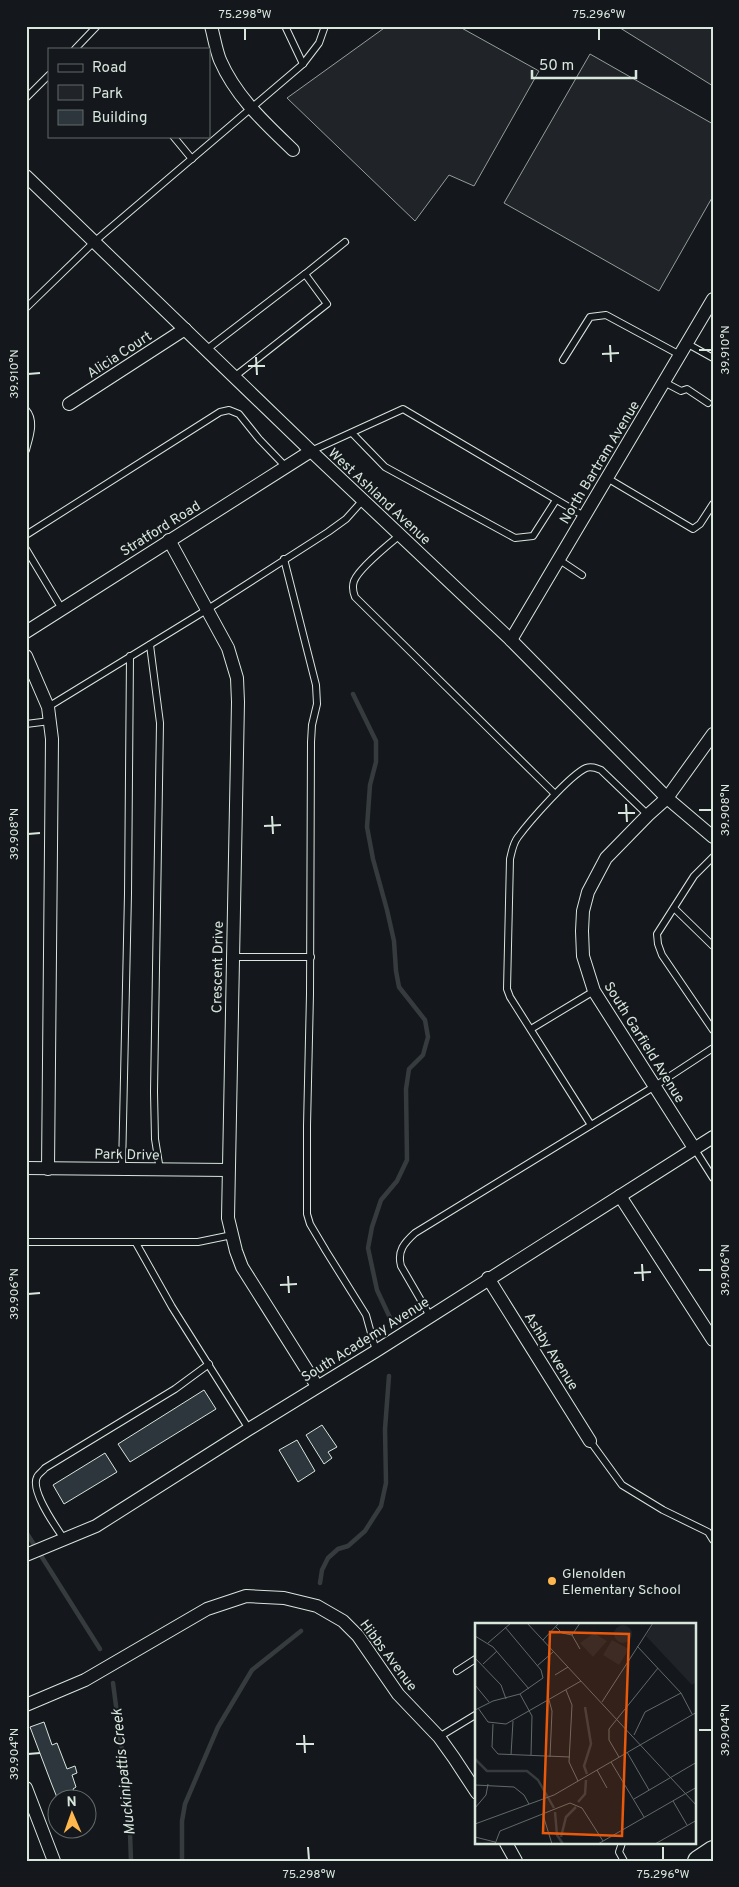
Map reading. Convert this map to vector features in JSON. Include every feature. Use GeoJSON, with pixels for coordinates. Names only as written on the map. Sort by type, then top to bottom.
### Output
{"type":"FeatureCollection","features":[{"type":"Feature","properties":{"kind":"main road"},"geometry":{"type":"LineString","coordinates":[[698,1861],[713,1851]]}},
{"type":"Feature","properties":{"kind":"street"},"geometry":{"type":"LineString","coordinates":[[211,26],[220,59],[236,90],[251,108],[293,150]]}},
{"type":"Feature","properties":{"kind":"street","name":"West Ashland Avenue"},"geometry":{"type":"LineString","coordinates":[[29,185],[94,242],[511,640],[667,798],[713,837]]}},
{"type":"Feature","properties":{"kind":"street","name":"North Bartram Avenue"},"geometry":{"type":"LineString","coordinates":[[511,640],[713,300]]}},
{"type":"Feature","properties":{"kind":"street","name":"Alicia Court"},"geometry":{"type":"LineString","coordinates":[[69,404],[185,329]]}},
{"type":"Feature","properties":{"kind":"street","name":"Stratford Road"},"geometry":{"type":"LineString","coordinates":[[26,632],[311,451]]}},
{"type":"Feature","properties":{"kind":"street","name":"Crescent Drive"},"geometry":{"type":"LineString","coordinates":[[169,540],[228,648],[237,678],[228,1218],[242,1267],[317,1386]]}},
{"type":"Feature","properties":{"kind":"street"},"geometry":{"type":"LineString","coordinates":[[26,656],[48,707],[52,739],[48,1169]]}},
{"type":"Feature","properties":{"kind":"street","name":"South Garfield Avenue"},"geometry":{"type":"LineString","coordinates":[[694,1148],[594,991],[583,956],[583,911],[588,892],[606,858],[667,798],[713,734]]}},
{"type":"Feature","properties":{"kind":"street","name":"South Academy Avenue"},"geometry":{"type":"LineString","coordinates":[[26,1555],[96,1526],[249,1428],[376,1351],[713,1136]]}},
{"type":"Feature","properties":{"kind":"street","name":"Park Drive"},"geometry":{"type":"LineString","coordinates":[[26,1168],[228,1170]]}},
{"type":"Feature","properties":{"kind":"street"},"geometry":{"type":"LineString","coordinates":[[620,1196],[713,1340]]}},
{"type":"Feature","properties":{"kind":"street","name":"Ashby Avenue"},"geometry":{"type":"LineString","coordinates":[[488,1278],[590,1440]]}},
{"type":"Feature","properties":{"kind":"street","name":"Hibbs Avenue"},"geometry":{"type":"LineString","coordinates":[[26,1704],[85,1680],[207,1609],[246,1596],[284,1598],[317,1606],[343,1621],[358,1636],[398,1694],[439,1737],[475,1792]]}},
{"type":"Feature","properties":{"kind":"street"},"geometry":{"type":"LineString","coordinates":[[26,1788],[54,1861]]}},
{"type":"Feature","properties":{"kind":"street"},"geometry":{"type":"LineString","coordinates":[[507,1844],[516,1861]]}},
{"type":"Feature","properties":{"kind":"lane"},"geometry":{"type":"LineString","coordinates":[[76,48],[97,26]]}},
{"type":"Feature","properties":{"kind":"lane"},"geometry":{"type":"LineString","coordinates":[[285,26],[303,64]]}},
{"type":"Feature","properties":{"kind":"lane"},"geometry":{"type":"LineString","coordinates":[[26,308],[94,242],[303,64],[319,43],[325,26]]}},
{"type":"Feature","properties":{"kind":"lane"},"geometry":{"type":"LineString","coordinates":[[26,98],[48,76]]}},
{"type":"Feature","properties":{"kind":"lane"},"geometry":{"type":"LineString","coordinates":[[176,138],[192,159]]}},
{"type":"Feature","properties":{"kind":"lane"},"geometry":{"type":"LineString","coordinates":[[206,350],[345,242]]}},
{"type":"Feature","properties":{"kind":"lane"},"geometry":{"type":"LineString","coordinates":[[234,376],[327,304],[305,274]]}},
{"type":"Feature","properties":{"kind":"lane"},"geometry":{"type":"LineString","coordinates":[[563,360],[590,317],[606,316],[680,355]]}},
{"type":"Feature","properties":{"kind":"lane"},"geometry":{"type":"LineString","coordinates":[[686,343],[713,358]]}},
{"type":"Feature","properties":{"kind":"lane"},"geometry":{"type":"LineString","coordinates":[[664,382],[681,392],[687,389],[708,402]]}},
{"type":"Feature","properties":{"kind":"lane"},"geometry":{"type":"LineString","coordinates":[[311,451],[403,409],[584,516]]}},
{"type":"Feature","properties":{"kind":"lane"},"geometry":{"type":"LineString","coordinates":[[26,410],[29,413],[31,430],[26,450]]}},
{"type":"Feature","properties":{"kind":"lane"},"geometry":{"type":"LineString","coordinates":[[26,535],[220,412],[229,410],[238,414],[258,439],[286,467]]}},
{"type":"Feature","properties":{"kind":"lane"},"geometry":{"type":"LineString","coordinates":[[352,433],[385,467],[514,538],[533,536],[556,500]]}},
{"type":"Feature","properties":{"kind":"lane"},"geometry":{"type":"LineString","coordinates":[[607,478],[693,529],[700,524],[713,504]]}},
{"type":"Feature","properties":{"kind":"lane"},"geometry":{"type":"LineString","coordinates":[[48,707],[208,609],[346,519],[363,500]]}},
{"type":"Feature","properties":{"kind":"lane"},"geometry":{"type":"LineString","coordinates":[[400,535],[354,581],[352,588],[354,597],[555,794]]}},
{"type":"Feature","properties":{"kind":"lane"},"geometry":{"type":"LineString","coordinates":[[26,549],[62,609]]}},
{"type":"Feature","properties":{"kind":"lane"},"geometry":{"type":"LineString","coordinates":[[284,559],[317,694],[311,742],[311,957],[307,1214],[310,1224],[366,1314],[376,1351]]}},
{"type":"Feature","properties":{"kind":"lane"},"geometry":{"type":"LineString","coordinates":[[558,559],[582,575]]}},
{"type":"Feature","properties":{"kind":"lane"},"geometry":{"type":"LineString","coordinates":[[150,645],[160,723],[154,1092],[154,1139],[160,1170]]}},
{"type":"Feature","properties":{"kind":"lane"},"geometry":{"type":"LineString","coordinates":[[122,1169],[128,894],[130,656]]}},
{"type":"Feature","properties":{"kind":"lane"},"geometry":{"type":"LineString","coordinates":[[26,724],[51,721]]}},
{"type":"Feature","properties":{"kind":"lane"},"geometry":{"type":"LineString","coordinates":[[591,1126],[510,998],[507,989],[510,858],[517,838],[555,794],[587,768],[594,767],[600,770],[648,815]]}},
{"type":"Feature","properties":{"kind":"lane"},"geometry":{"type":"LineString","coordinates":[[713,857],[694,876],[658,934],[658,944],[662,955],[713,1030]]}},
{"type":"Feature","properties":{"kind":"lane"},"geometry":{"type":"LineString","coordinates":[[674,908],[713,946]]}},
{"type":"Feature","properties":{"kind":"lane"},"geometry":{"type":"LineString","coordinates":[[232,956],[311,957]]}},
{"type":"Feature","properties":{"kind":"lane"},"geometry":{"type":"LineString","coordinates":[[531,1029],[594,991]]}},
{"type":"Feature","properties":{"kind":"lane"},"geometry":{"type":"LineString","coordinates":[[430,1316],[401,1266],[399,1259],[400,1250],[415,1233],[591,1126],[713,1048]]}},
{"type":"Feature","properties":{"kind":"lane"},"geometry":{"type":"LineString","coordinates":[[694,1148],[713,1178]]}},
{"type":"Feature","properties":{"kind":"lane"},"geometry":{"type":"LineString","coordinates":[[26,1242],[198,1242],[232,1235]]}},
{"type":"Feature","properties":{"kind":"lane"},"geometry":{"type":"LineString","coordinates":[[136,1243],[172,1307],[249,1428]]}},
{"type":"Feature","properties":{"kind":"lane"},"geometry":{"type":"LineString","coordinates":[[65,1540],[39,1498],[35,1487],[36,1477],[45,1468],[175,1389],[209,1364]]}},
{"type":"Feature","properties":{"kind":"lane"},"geometry":{"type":"LineString","coordinates":[[590,1440],[622,1485],[663,1510],[708,1532],[713,1540]]}},
{"type":"Feature","properties":{"kind":"lane"},"geometry":{"type":"LineString","coordinates":[[457,1671],[475,1659]]}},
{"type":"Feature","properties":{"kind":"lane"},"geometry":{"type":"LineString","coordinates":[[439,1737],[475,1715]]}},
{"type":"Feature","properties":{"kind":"lane"},"geometry":{"type":"LineString","coordinates":[[622,1844],[619,1852],[624,1861]]}},
{"type":"Feature","properties":{"kind":"green space"},"geometry":{"type":"Polygon","coordinates":[[[387,26],[458,26],[539,71],[474,186],[449,175],[415,221],[287,98],[387,26]]]}},
{"type":"Feature","properties":{"kind":"green space"},"geometry":{"type":"Polygon","coordinates":[[[617,26],[713,26],[713,86],[617,26]]]}},
{"type":"Feature","properties":{"kind":"green space"},"geometry":{"type":"Polygon","coordinates":[[[590,54],[713,124],[713,196],[659,291],[504,203],[590,54]]]}},
{"type":"Feature","properties":{"kind":"building"},"geometry":{"type":"Polygon","coordinates":[[[204,1390],[216,1409],[130,1462],[118,1444],[204,1390]]]}},
{"type":"Feature","properties":{"kind":"building"},"geometry":{"type":"Polygon","coordinates":[[[322,1425],[337,1447],[328,1452],[332,1458],[324,1464],[306,1435],[322,1425]]]}},
{"type":"Feature","properties":{"kind":"building"},"geometry":{"type":"Polygon","coordinates":[[[297,1440],[315,1471],[298,1482],[279,1450],[297,1440]]]}},
{"type":"Feature","properties":{"kind":"building"},"geometry":{"type":"Polygon","coordinates":[[[105,1453],[117,1472],[64,1504],[53,1485],[105,1453]]]}},
{"type":"Feature","properties":{"kind":"building"},"geometry":{"type":"Polygon","coordinates":[[[44,1722],[52,1745],[57,1743],[67,1769],[75,1766],[77,1773],[72,1775],[76,1787],[73,1790],[54,1790],[30,1727],[44,1722]]]}},
{"type":"Feature","properties":{"kind":"waterway"},"geometry":{"type":"LineString","coordinates":[[353,694],[376,741],[376,762],[370,785],[367,827],[373,859],[394,941],[399,987],[425,1020],[428,1037],[423,1055],[409,1069],[406,1089],[407,1160],[397,1181],[381,1200],[372,1227],[368,1248],[377,1290],[392,1322]]}},
{"type":"Feature","properties":{"kind":"waterway"},"geometry":{"type":"LineString","coordinates":[[320,1583],[322,1570],[328,1558],[338,1549],[348,1546],[365,1531],[381,1506],[386,1483],[385,1429],[389,1376]]}},
{"type":"Feature","properties":{"kind":"waterway","name":"Muckinipattis Creek"},"geometry":{"type":"LineString","coordinates":[[26,1532],[100,1649]]}},
{"type":"Feature","properties":{"kind":"waterway"},"geometry":{"type":"LineString","coordinates":[[182,1861],[182,1821],[185,1804],[218,1727],[252,1670],[301,1631]]}},
{"type":"Feature","properties":{"kind":"waterway","name":"Muckinipattis Creek"},"geometry":{"type":"LineString","coordinates":[[113,1683],[129,1805],[131,1861]]}},
{"type":"Feature","properties":{"kind":"place","name":"Glenolden Elementary School"},"geometry":{"type":"Point","coordinates":[552,1581]}}]}
